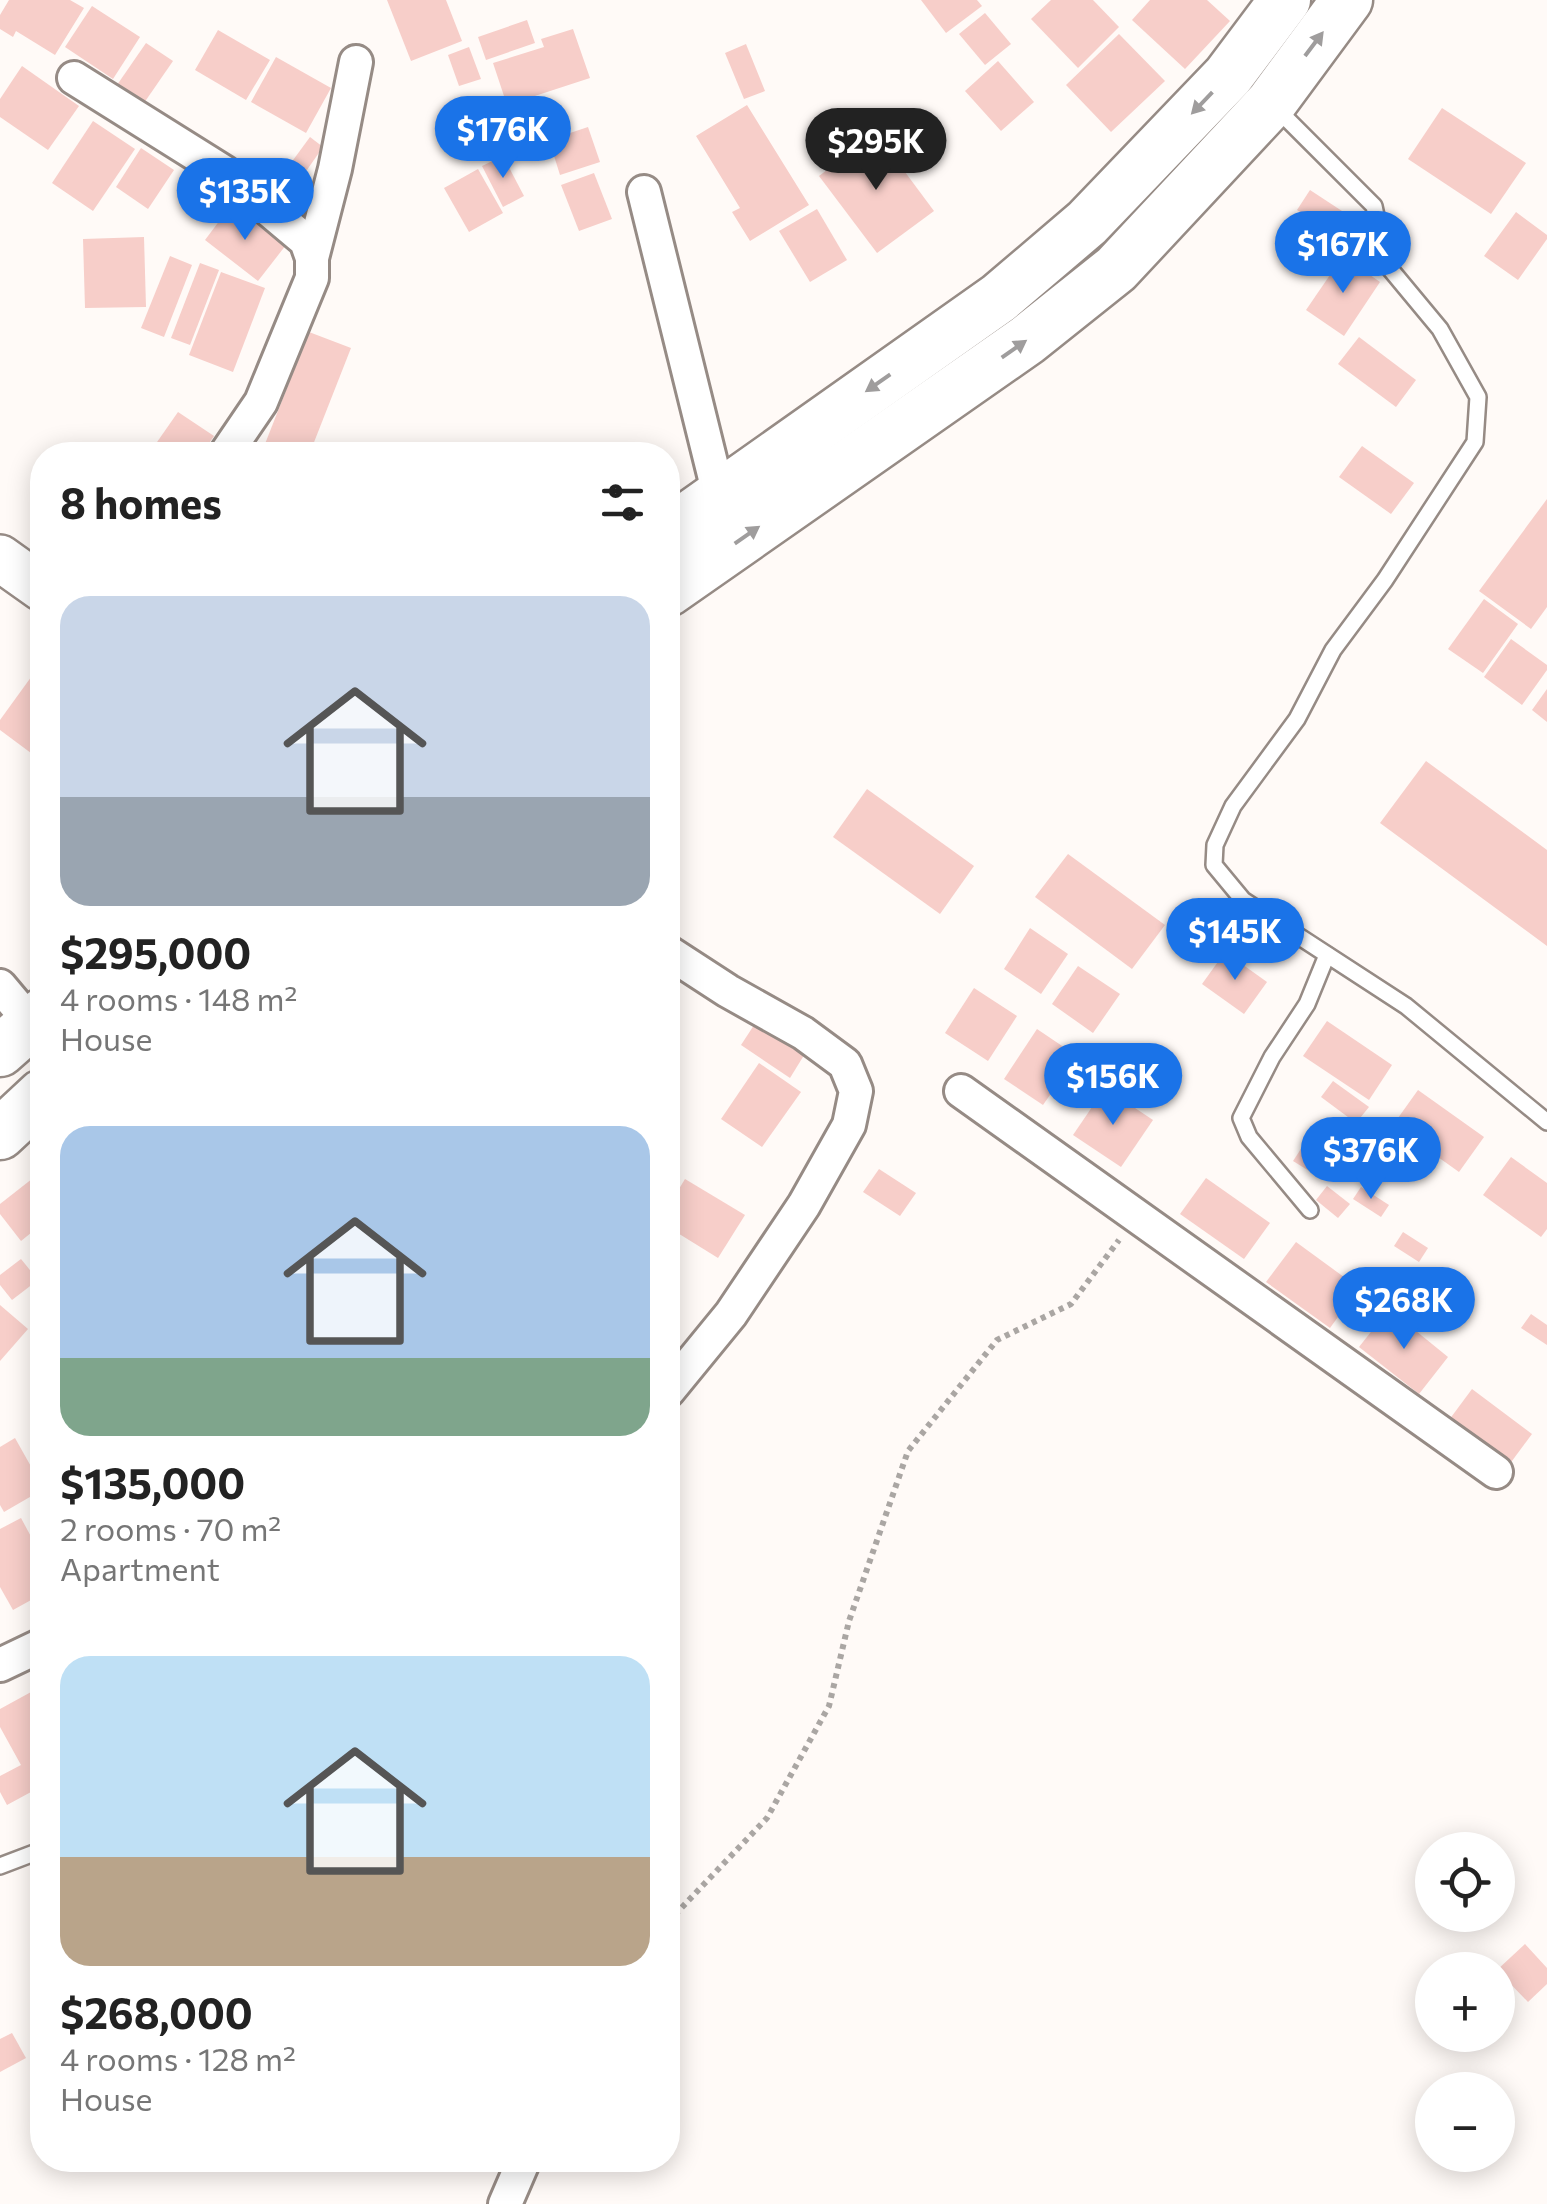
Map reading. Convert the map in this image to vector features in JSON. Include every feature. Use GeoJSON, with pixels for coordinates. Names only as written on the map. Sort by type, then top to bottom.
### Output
{"type":"FeatureCollection","features":[{"type":"Feature","properties":{"kind":"main road"},"geometry":{"type":"LineString","coordinates":[[680,524],[998,298],[1087,223],[1228,76],[1285,0]]}},
{"type":"Feature","properties":{"kind":"main road"},"geometry":{"type":"LineString","coordinates":[[680,582],[1028,340],[1116,269],[1270,103],[1347,0]]}},
{"type":"Feature","properties":{"kind":"main road"},"geometry":{"type":"LineString","coordinates":[[0,1134],[30,1106]]}},
{"type":"Feature","properties":{"kind":"street"},"geometry":{"type":"LineString","coordinates":[[235,442],[261,402],[312,278],[312,258],[356,62]]}},
{"type":"Feature","properties":{"kind":"street"},"geometry":{"type":"LineString","coordinates":[[74,78],[224,172],[306,241],[312,258]]}},
{"type":"Feature","properties":{"kind":"street"},"geometry":{"type":"LineString","coordinates":[[644,192],[719,496]]}},
{"type":"Feature","properties":{"kind":"street"},"geometry":{"type":"LineString","coordinates":[[0,558],[30,579]]}},
{"type":"Feature","properties":{"kind":"street"},"geometry":{"type":"LineString","coordinates":[[680,960],[845,1064],[856,1091],[848,1125],[804,1205],[731,1314],[680,1376]]}},
{"type":"Feature","properties":{"kind":"street"},"geometry":{"type":"LineString","coordinates":[[961,1090],[1496,1472]]}},
{"type":"Feature","properties":{"kind":"street"},"geometry":{"type":"LineString","coordinates":[[0,1665],[30,1651]]}},
{"type":"Feature","properties":{"kind":"street"},"geometry":{"type":"LineString","coordinates":[[505,2204],[519,2172]]}},
{"type":"Feature","properties":{"kind":"lane"},"geometry":{"type":"LineString","coordinates":[[1270,103],[1374,206],[1386,264],[1440,329],[1478,397],[1476,442],[1386,580],[1333,650],[1297,719],[1233,806],[1215,845],[1214,866],[1243,900],[1406,1006],[1547,1122]]}},
{"type":"Feature","properties":{"kind":"lane"},"geometry":{"type":"LineString","coordinates":[[1310,1210],[1249,1137],[1241,1118],[1272,1057],[1307,1004],[1327,954]]}},
{"type":"Feature","properties":{"kind":"lane"},"geometry":{"type":"LineString","coordinates":[[0,1866],[30,1855]]}},
{"type":"Feature","properties":{"kind":"path"},"geometry":{"type":"LineString","coordinates":[[680,1909],[767,1818],[830,1706],[848,1621],[908,1451],[997,1340],[1071,1304],[1138,1215]]}},
{"type":"Feature","properties":{"kind":"building"},"geometry":{"type":"Polygon","coordinates":[[[9,0],[70,0],[84,8],[55,55],[16,31],[13,37],[0,29],[0,15],[9,0]]]}},
{"type":"Feature","properties":{"kind":"building"},"geometry":{"type":"Polygon","coordinates":[[[387,0],[446,0],[462,41],[411,61],[387,0]]]}},
{"type":"Feature","properties":{"kind":"building"},"geometry":{"type":"Polygon","coordinates":[[[921,0],[977,0],[982,6],[946,33],[921,0]]]}},
{"type":"Feature","properties":{"kind":"building"},"geometry":{"type":"Polygon","coordinates":[[[1051,0],[1093,0],[1119,27],[1078,68],[1031,19],[1051,0]]]}},
{"type":"Feature","properties":{"kind":"building"},"geometry":{"type":"Polygon","coordinates":[[[1150,0],[1207,0],[1230,21],[1185,69],[1132,20],[1150,0]]]}},
{"type":"Feature","properties":{"kind":"building"},"geometry":{"type":"Polygon","coordinates":[[[92,6],[140,37],[113,79],[65,47],[92,6]]]}},
{"type":"Feature","properties":{"kind":"building"},"geometry":{"type":"Polygon","coordinates":[[[985,13],[1011,44],[985,65],[959,34],[985,13]]]}},
{"type":"Feature","properties":{"kind":"building"},"geometry":{"type":"Polygon","coordinates":[[[527,20],[535,43],[486,60],[478,37],[527,20]]]}},
{"type":"Feature","properties":{"kind":"building"},"geometry":{"type":"Polygon","coordinates":[[[573,29],[590,78],[507,105],[493,63],[544,47],[541,39],[573,29]]]}},
{"type":"Feature","properties":{"kind":"building"},"geometry":{"type":"Polygon","coordinates":[[[218,30],[270,60],[246,100],[195,70],[218,30]]]}},
{"type":"Feature","properties":{"kind":"building"},"geometry":{"type":"Polygon","coordinates":[[[1119,34],[1165,81],[1111,132],[1066,85],[1119,34]]]}},
{"type":"Feature","properties":{"kind":"building"},"geometry":{"type":"Polygon","coordinates":[[[146,43],[173,61],[144,103],[117,85],[146,43]]]}},
{"type":"Feature","properties":{"kind":"building"},"geometry":{"type":"Polygon","coordinates":[[[746,44],[765,91],[744,99],[725,53],[746,44]]]}},
{"type":"Feature","properties":{"kind":"building"},"geometry":{"type":"Polygon","coordinates":[[[469,47],[481,79],[459,86],[448,55],[469,47]]]}},
{"type":"Feature","properties":{"kind":"building"},"geometry":{"type":"Polygon","coordinates":[[[276,57],[331,88],[306,133],[251,102],[276,57]]]}},
{"type":"Feature","properties":{"kind":"building"},"geometry":{"type":"Polygon","coordinates":[[[998,61],[1034,102],[1001,131],[965,91],[998,61]]]}},
{"type":"Feature","properties":{"kind":"building"},"geometry":{"type":"Polygon","coordinates":[[[22,66],[79,106],[48,150],[0,117],[0,99],[22,66]]]}},
{"type":"Feature","properties":{"kind":"building"},"geometry":{"type":"Polygon","coordinates":[[[747,105],[809,205],[750,241],[732,212],[740,208],[696,136],[747,105]]]}},
{"type":"Feature","properties":{"kind":"building"},"geometry":{"type":"Polygon","coordinates":[[[1442,108],[1526,163],[1491,214],[1408,159],[1442,108]]]}},
{"type":"Feature","properties":{"kind":"building"},"geometry":{"type":"Polygon","coordinates":[[[491,115],[504,141],[470,157],[457,132],[491,115]]]}},
{"type":"Feature","properties":{"kind":"building"},"geometry":{"type":"Polygon","coordinates":[[[93,121],[135,149],[93,211],[52,183],[93,121]]]}},
{"type":"Feature","properties":{"kind":"building"},"geometry":{"type":"Polygon","coordinates":[[[588,127],[600,162],[560,175],[549,140],[588,127]]]}},
{"type":"Feature","properties":{"kind":"building"},"geometry":{"type":"Polygon","coordinates":[[[876,133],[934,211],[877,253],[819,176],[876,133]]]}},
{"type":"Feature","properties":{"kind":"building"},"geometry":{"type":"Polygon","coordinates":[[[310,137],[323,147],[302,177],[288,167],[310,137]]]}},
{"type":"Feature","properties":{"kind":"building"},"geometry":{"type":"Polygon","coordinates":[[[141,148],[174,170],[148,209],[116,187],[141,148]]]}},
{"type":"Feature","properties":{"kind":"building"},"geometry":{"type":"Polygon","coordinates":[[[503,156],[524,196],[503,207],[482,166],[503,156]]]}},
{"type":"Feature","properties":{"kind":"building"},"geometry":{"type":"Polygon","coordinates":[[[478,169],[503,213],[469,232],[444,188],[478,169]]]}},
{"type":"Feature","properties":{"kind":"building"},"geometry":{"type":"Polygon","coordinates":[[[594,173],[612,219],[579,231],[561,185],[594,173]]]}},
{"type":"Feature","properties":{"kind":"building"},"geometry":{"type":"Polygon","coordinates":[[[1310,190],[1342,211],[1328,230],[1297,210],[1310,190]]]}},
{"type":"Feature","properties":{"kind":"building"},"geometry":{"type":"Polygon","coordinates":[[[232,204],[286,245],[258,281],[205,240],[232,204]]]}},
{"type":"Feature","properties":{"kind":"building"},"geometry":{"type":"Polygon","coordinates":[[[817,209],[847,260],[810,282],[779,231],[817,209]]]}},
{"type":"Feature","properties":{"kind":"building"},"geometry":{"type":"Polygon","coordinates":[[[1516,212],[1547,235],[1518,280],[1484,256],[1516,212]]]}},
{"type":"Feature","properties":{"kind":"building"},"geometry":{"type":"Polygon","coordinates":[[[144,237],[146,307],[85,308],[83,239],[144,237]]]}},
{"type":"Feature","properties":{"kind":"building"},"geometry":{"type":"Polygon","coordinates":[[[170,256],[192,265],[164,337],[141,328],[170,256]]]}},
{"type":"Feature","properties":{"kind":"building"},"geometry":{"type":"Polygon","coordinates":[[[1343,256],[1380,282],[1344,336],[1306,310],[1343,256]]]}},
{"type":"Feature","properties":{"kind":"building"},"geometry":{"type":"Polygon","coordinates":[[[200,263],[219,270],[190,345],[171,338],[200,263]]]}},
{"type":"Feature","properties":{"kind":"building"},"geometry":{"type":"Polygon","coordinates":[[[221,272],[265,288],[233,372],[189,355],[221,272]]]}},
{"type":"Feature","properties":{"kind":"building"},"geometry":{"type":"Polygon","coordinates":[[[309,332],[351,348],[314,442],[266,442],[309,332]]]}},
{"type":"Feature","properties":{"kind":"building"},"geometry":{"type":"Polygon","coordinates":[[[1359,337],[1416,380],[1396,407],[1338,364],[1359,337]]]}},
{"type":"Feature","properties":{"kind":"building"},"geometry":{"type":"Polygon","coordinates":[[[178,412],[214,436],[210,442],[157,442],[178,412]]]}},
{"type":"Feature","properties":{"kind":"building"},"geometry":{"type":"Polygon","coordinates":[[[1362,446],[1414,483],[1391,514],[1339,477],[1362,446]]]}},
{"type":"Feature","properties":{"kind":"building"},"geometry":{"type":"Polygon","coordinates":[[[1547,499],[1547,607],[1531,629],[1479,591],[1547,499]]]}},
{"type":"Feature","properties":{"kind":"building"},"geometry":{"type":"Polygon","coordinates":[[[1484,599],[1518,624],[1483,673],[1448,649],[1484,599]]]}},
{"type":"Feature","properties":{"kind":"building"},"geometry":{"type":"Polygon","coordinates":[[[1511,639],[1547,665],[1522,705],[1484,677],[1511,639]]]}},
{"type":"Feature","properties":{"kind":"building"},"geometry":{"type":"Polygon","coordinates":[[[30,679],[30,752],[0,730],[0,720],[30,679]]]}},
{"type":"Feature","properties":{"kind":"building"},"geometry":{"type":"Polygon","coordinates":[[[1547,689],[1547,722],[1532,710],[1547,689]]]}},
{"type":"Feature","properties":{"kind":"building"},"geometry":{"type":"Polygon","coordinates":[[[1426,761],[1547,850],[1547,946],[1380,823],[1426,761]]]}},
{"type":"Feature","properties":{"kind":"building"},"geometry":{"type":"Polygon","coordinates":[[[867,789],[974,866],[940,914],[833,837],[867,789]]]}},
{"type":"Feature","properties":{"kind":"building"},"geometry":{"type":"Polygon","coordinates":[[[1068,854],[1165,925],[1132,969],[1035,897],[1068,854]]]}},
{"type":"Feature","properties":{"kind":"building"},"geometry":{"type":"Polygon","coordinates":[[[1030,928],[1068,954],[1041,994],[1004,969],[1030,928]]]}},
{"type":"Feature","properties":{"kind":"building"},"geometry":{"type":"Polygon","coordinates":[[[1225,952],[1267,982],[1244,1014],[1202,984],[1225,952]]]}},
{"type":"Feature","properties":{"kind":"building"},"geometry":{"type":"Polygon","coordinates":[[[1078,966],[1120,994],[1093,1033],[1052,1004],[1078,966]]]}},
{"type":"Feature","properties":{"kind":"building"},"geometry":{"type":"Polygon","coordinates":[[[974,988],[1017,1016],[988,1061],[945,1033],[974,988]]]}},
{"type":"Feature","properties":{"kind":"building"},"geometry":{"type":"Polygon","coordinates":[[[758,1019],[806,1052],[790,1078],[741,1045],[758,1019]]]}},
{"type":"Feature","properties":{"kind":"building"},"geometry":{"type":"Polygon","coordinates":[[[1327,1021],[1392,1065],[1369,1100],[1303,1056],[1327,1021]]]}},
{"type":"Feature","properties":{"kind":"building"},"geometry":{"type":"Polygon","coordinates":[[[1037,1029],[1077,1056],[1043,1105],[1004,1079],[1037,1029]]]}},
{"type":"Feature","properties":{"kind":"building"},"geometry":{"type":"Polygon","coordinates":[[[759,1063],[801,1092],[762,1147],[721,1119],[759,1063]]]}},
{"type":"Feature","properties":{"kind":"building"},"geometry":{"type":"Polygon","coordinates":[[[1333,1081],[1369,1107],[1356,1123],[1321,1097],[1333,1081]]]}},
{"type":"Feature","properties":{"kind":"building"},"geometry":{"type":"Polygon","coordinates":[[[1105,1088],[1153,1120],[1121,1167],[1073,1135],[1105,1088]]]}},
{"type":"Feature","properties":{"kind":"building"},"geometry":{"type":"Polygon","coordinates":[[[1418,1090],[1484,1137],[1459,1172],[1393,1125],[1418,1090]]]}},
{"type":"Feature","properties":{"kind":"building"},"geometry":{"type":"Polygon","coordinates":[[[1314,1129],[1334,1142],[1314,1174],[1293,1161],[1314,1129]]]}},
{"type":"Feature","properties":{"kind":"building"},"geometry":{"type":"Polygon","coordinates":[[[1511,1157],[1547,1183],[1547,1229],[1541,1237],[1483,1195],[1511,1157]]]}},
{"type":"Feature","properties":{"kind":"building"},"geometry":{"type":"Polygon","coordinates":[[[879,1169],[916,1193],[900,1216],[863,1192],[879,1169]]]}},
{"type":"Feature","properties":{"kind":"building"},"geometry":{"type":"Polygon","coordinates":[[[1206,1178],[1270,1223],[1244,1259],[1180,1214],[1206,1178]]]}},
{"type":"Feature","properties":{"kind":"building"},"geometry":{"type":"Polygon","coordinates":[[[685,1179],[745,1215],[718,1258],[680,1234],[680,1187],[685,1179]]]}},
{"type":"Feature","properties":{"kind":"building"},"geometry":{"type":"Polygon","coordinates":[[[30,1180],[30,1234],[21,1241],[0,1214],[0,1204],[30,1180]]]}},
{"type":"Feature","properties":{"kind":"building"},"geometry":{"type":"Polygon","coordinates":[[[1327,1186],[1350,1204],[1338,1218],[1316,1200],[1327,1186]]]}},
{"type":"Feature","properties":{"kind":"building"},"geometry":{"type":"Polygon","coordinates":[[[1361,1187],[1389,1205],[1381,1217],[1353,1199],[1361,1187]]]}},
{"type":"Feature","properties":{"kind":"building"},"geometry":{"type":"Polygon","coordinates":[[[1403,1232],[1428,1248],[1419,1262],[1394,1246],[1403,1232]]]}},
{"type":"Feature","properties":{"kind":"building"},"geometry":{"type":"Polygon","coordinates":[[[1296,1242],[1359,1288],[1330,1328],[1266,1282],[1296,1242]]]}},
{"type":"Feature","properties":{"kind":"building"},"geometry":{"type":"Polygon","coordinates":[[[21,1259],[30,1270],[30,1286],[12,1300],[0,1285],[0,1275],[21,1259]]]}},
{"type":"Feature","properties":{"kind":"building"},"geometry":{"type":"Polygon","coordinates":[[[0,1305],[28,1329],[0,1361],[0,1305]]]}},
{"type":"Feature","properties":{"kind":"building"},"geometry":{"type":"Polygon","coordinates":[[[1389,1309],[1448,1357],[1419,1394],[1359,1347],[1389,1309]]]}},
{"type":"Feature","properties":{"kind":"building"},"geometry":{"type":"Polygon","coordinates":[[[1531,1314],[1547,1325],[1547,1345],[1521,1328],[1531,1314]]]}},
{"type":"Feature","properties":{"kind":"building"},"geometry":{"type":"Polygon","coordinates":[[[1472,1389],[1532,1434],[1509,1465],[1449,1420],[1472,1389]]]}},
{"type":"Feature","properties":{"kind":"building"},"geometry":{"type":"Polygon","coordinates":[[[15,1438],[30,1465],[30,1497],[4,1512],[0,1505],[0,1447],[15,1438]]]}},
{"type":"Feature","properties":{"kind":"building"},"geometry":{"type":"Polygon","coordinates":[[[21,1518],[30,1535],[30,1601],[13,1610],[0,1587],[0,1529],[21,1518]]]}},
{"type":"Feature","properties":{"kind":"building"},"geometry":{"type":"Polygon","coordinates":[[[30,1693],[30,1793],[7,1805],[0,1792],[0,1776],[21,1765],[0,1727],[0,1709],[30,1693]]]}},
{"type":"Feature","properties":{"kind":"building"},"geometry":{"type":"Polygon","coordinates":[[[1525,1944],[1547,1968],[1547,1984],[1528,2002],[1515,1989],[1515,1953],[1525,1944]]]}},
{"type":"Feature","properties":{"kind":"building"},"geometry":{"type":"Polygon","coordinates":[[[12,2033],[26,2058],[0,2072],[0,2039],[12,2033]]]}}]}
